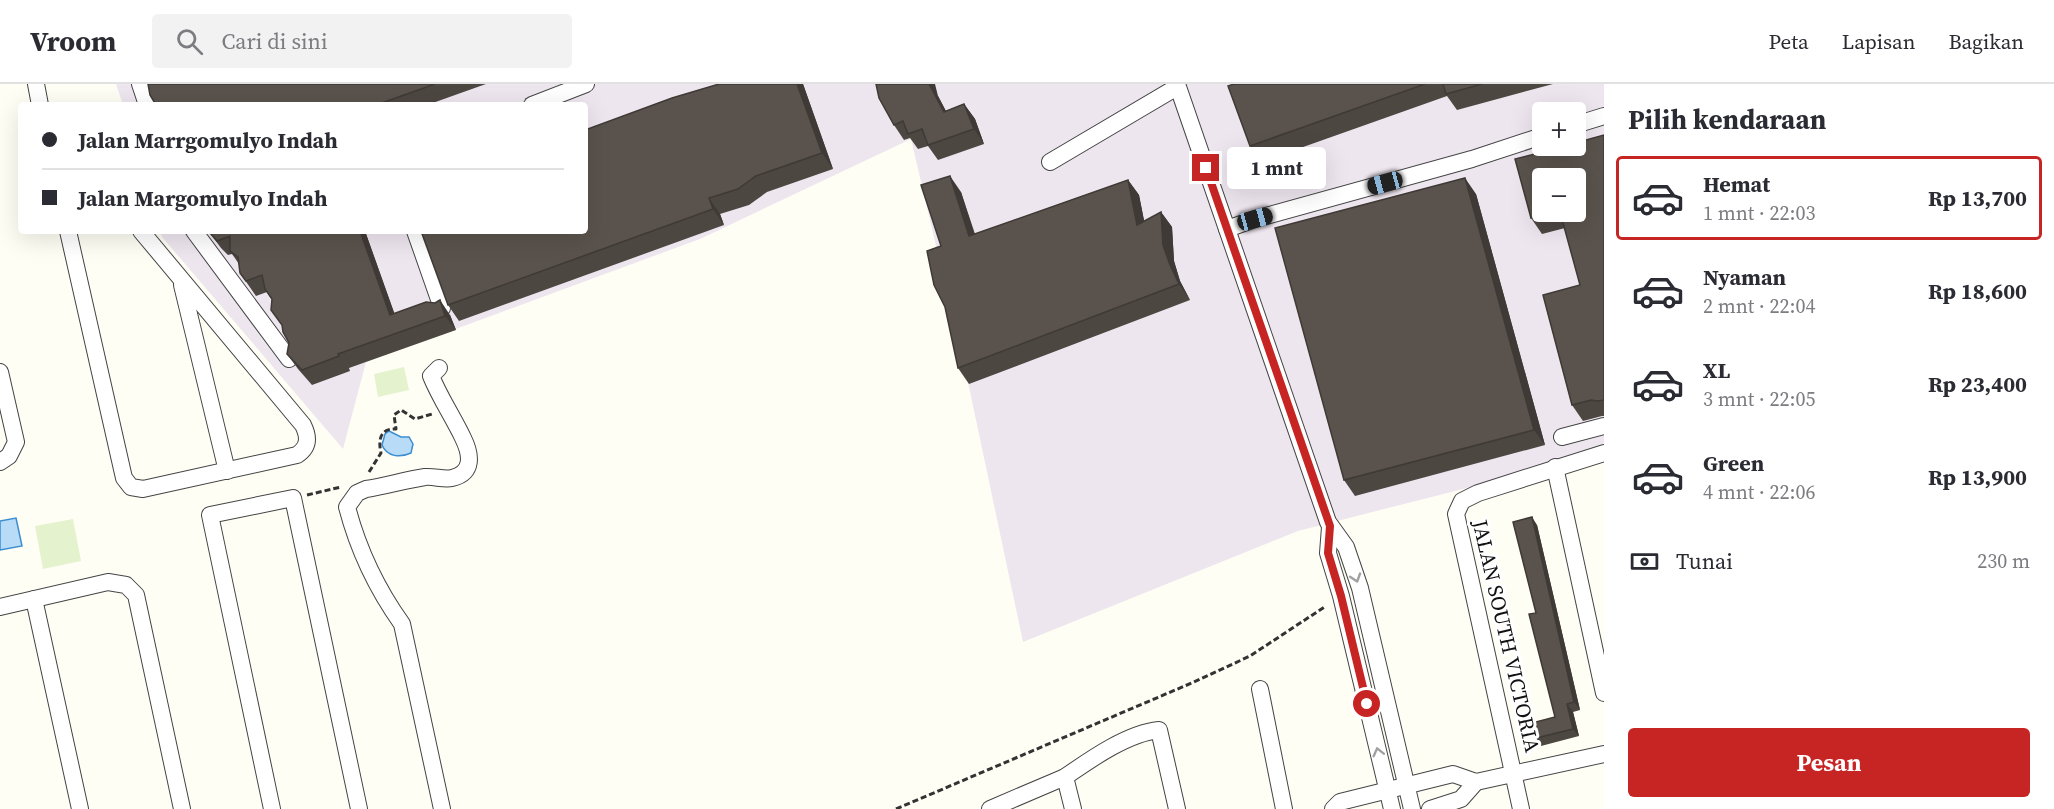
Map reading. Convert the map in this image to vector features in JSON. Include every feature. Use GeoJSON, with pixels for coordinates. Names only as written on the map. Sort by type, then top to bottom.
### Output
{"type":"FeatureCollection","features":[{"type":"Feature","properties":{"kind":"street"},"geometry":{"type":"LineString","coordinates":[[36,84],[39,102]]}},
{"type":"Feature","properties":{"kind":"street"},"geometry":{"type":"LineString","coordinates":[[140,84],[146,102]]}},
{"type":"Feature","properties":{"kind":"street"},"geometry":{"type":"LineString","coordinates":[[540,102],[586,84]]}},
{"type":"Feature","properties":{"kind":"street"},"geometry":{"type":"LineString","coordinates":[[1050,162],[1177,85],[1330,526],[1346,547],[1360,588],[1412,809]]}},
{"type":"Feature","properties":{"kind":"street"},"geometry":{"type":"LineString","coordinates":[[1586,122],[1604,116]]}},
{"type":"Feature","properties":{"kind":"street"},"geometry":{"type":"LineString","coordinates":[[1227,229],[1255,219],[1473,159],[1532,139]]}},
{"type":"Feature","properties":{"kind":"street"},"geometry":{"type":"LineString","coordinates":[[69,234],[124,478],[131,487],[143,489],[297,455],[303,451],[307,444],[307,433],[303,425],[144,234]]}},
{"type":"Feature","properties":{"kind":"street"},"geometry":{"type":"LineString","coordinates":[[196,234],[289,359]]}},
{"type":"Feature","properties":{"kind":"street"},"geometry":{"type":"LineString","coordinates":[[416,234],[442,308]]}},
{"type":"Feature","properties":{"kind":"street"},"geometry":{"type":"LineString","coordinates":[[181,279],[227,471]]}},
{"type":"Feature","properties":{"kind":"street"},"geometry":{"type":"LineString","coordinates":[[439,368],[431,376],[464,440],[469,465],[466,472],[451,479],[427,477],[366,489],[357,493],[347,507],[354,533],[369,567],[388,604],[402,624],[442,809]]}},
{"type":"Feature","properties":{"kind":"street"},"geometry":{"type":"LineString","coordinates":[[0,372],[16,442],[9,456],[0,462]]}},
{"type":"Feature","properties":{"kind":"street"},"geometry":{"type":"LineString","coordinates":[[1562,437],[1604,426]]}},
{"type":"Feature","properties":{"kind":"street","name":"JALAN SOUTH VICTORIA"},"geometry":{"type":"LineString","coordinates":[[1521,809],[1456,514],[1462,501],[1478,493],[1604,453]]}},
{"type":"Feature","properties":{"kind":"street"},"geometry":{"type":"LineString","coordinates":[[1555,468],[1604,693]]}},
{"type":"Feature","properties":{"kind":"street"},"geometry":{"type":"LineString","coordinates":[[272,809],[210,515],[293,498],[359,809]]}},
{"type":"Feature","properties":{"kind":"street"},"geometry":{"type":"LineString","coordinates":[[1330,526],[1328,553],[1341,596],[1392,809]]}},
{"type":"Feature","properties":{"kind":"street"},"geometry":{"type":"LineString","coordinates":[[0,607],[108,582],[126,585],[136,595],[182,809]]}},
{"type":"Feature","properties":{"kind":"street"},"geometry":{"type":"LineString","coordinates":[[34,599],[80,809]]}},
{"type":"Feature","properties":{"kind":"street"},"geometry":{"type":"LineString","coordinates":[[1260,689],[1284,809]]}},
{"type":"Feature","properties":{"kind":"street"},"geometry":{"type":"LineString","coordinates":[[990,809],[1065,777],[1092,758],[1146,731],[1159,730],[1177,809]]}},
{"type":"Feature","properties":{"kind":"street"},"geometry":{"type":"LineString","coordinates":[[1333,809],[1340,802],[1453,774],[1476,782],[1604,754]]}},
{"type":"Feature","properties":{"kind":"street"},"geometry":{"type":"LineString","coordinates":[[1065,777],[1073,809]]}},
{"type":"Feature","properties":{"kind":"street"},"geometry":{"type":"LineString","coordinates":[[1430,809],[1461,799],[1476,782]]}},
{"type":"Feature","properties":{"kind":"path"},"geometry":{"type":"LineString","coordinates":[[364,479],[381,453],[379,442],[383,432],[390,428],[396,429],[394,415],[401,410],[415,419],[447,410]]}},
{"type":"Feature","properties":{"kind":"path"},"geometry":{"type":"LineString","coordinates":[[293,498],[345,486]]}},
{"type":"Feature","properties":{"kind":"path"},"geometry":{"type":"LineString","coordinates":[[896,809],[1250,656],[1341,596]]}},
{"type":"Feature","properties":{"kind":"shaded area"},"geometry":{"type":"Polygon","coordinates":[[[116,84],[1604,84],[1604,453],[1298,531],[1023,642],[969,387],[911,139],[700,239],[366,362],[343,449],[161,234],[588,234],[588,102],[122,102],[116,84]]]}},
{"type":"Feature","properties":{"kind":"green space"},"geometry":{"type":"Polygon","coordinates":[[[404,367],[409,390],[378,397],[374,374],[404,367]]]}},
{"type":"Feature","properties":{"kind":"green space"},"geometry":{"type":"Polygon","coordinates":[[[73,519],[81,561],[43,569],[35,526],[73,519]]]}},
{"type":"Feature","properties":{"kind":"water"},"geometry":{"type":"Polygon","coordinates":[[[389,431],[401,437],[409,437],[413,444],[411,453],[398,456],[384,449],[382,445],[385,434],[389,431]]]}},
{"type":"Feature","properties":{"kind":"water"},"geometry":{"type":"Polygon","coordinates":[[[16,518],[22,546],[0,550],[0,521],[16,518]]]}},
{"type":"Feature","properties":{"kind":"building"},"geometry":{"type":"Polygon","coordinates":[[[148,84],[435,84],[384,102],[154,102],[148,84]]]}},
{"type":"Feature","properties":{"kind":"building"},"geometry":{"type":"Polygon","coordinates":[[[719,84],[797,84],[822,153],[756,176],[738,189],[709,198],[713,209],[448,305],[422,234],[588,234],[588,129],[672,98],[719,84]]]}},
{"type":"Feature","properties":{"kind":"building"},"geometry":{"type":"Polygon","coordinates":[[[876,84],[929,84],[944,112],[964,104],[974,129],[928,145],[922,129],[908,134],[903,121],[894,125],[879,98],[876,84]]]}},
{"type":"Feature","properties":{"kind":"building"},"geometry":{"type":"Polygon","coordinates":[[[1234,84],[1425,84],[1250,146],[1228,86],[1234,84]]]}},
{"type":"Feature","properties":{"kind":"building"},"geometry":{"type":"Polygon","coordinates":[[[1443,84],[1482,84],[1446,94],[1443,84]]]}},
{"type":"Feature","properties":{"kind":"building"},"geometry":{"type":"Polygon","coordinates":[[[1604,135],[1604,400],[1591,400],[1572,405],[1543,295],[1580,285],[1563,222],[1586,222],[1586,168],[1532,168],[1531,218],[1515,159],[1532,155],[1586,156],[1586,140],[1604,135]]]}},
{"type":"Feature","properties":{"kind":"building"},"geometry":{"type":"Polygon","coordinates":[[[950,176],[969,236],[1128,180],[1137,225],[1161,212],[1163,245],[1179,284],[958,368],[945,307],[934,285],[927,251],[941,246],[921,185],[950,176]]]}},
{"type":"Feature","properties":{"kind":"building"},"geometry":{"type":"Polygon","coordinates":[[[1465,178],[1534,430],[1344,480],[1275,228],[1465,178]]]}},
{"type":"Feature","properties":{"kind":"building"},"geometry":{"type":"Polygon","coordinates":[[[211,234],[361,234],[390,315],[426,302],[435,303],[440,300],[445,316],[338,354],[339,356],[302,370],[287,354],[289,343],[282,325],[271,310],[272,299],[265,289],[262,275],[246,281],[240,273],[238,257],[230,251],[230,236],[217,241],[211,234]]]}},
{"type":"Feature","properties":{"kind":"building"},"geometry":{"type":"Polygon","coordinates":[[[1532,517],[1574,702],[1567,704],[1573,729],[1536,738],[1532,723],[1555,717],[1529,614],[1536,613],[1513,522],[1532,517]]]}},
{"type":"Feature","properties":{"kind":"route"},"geometry":{"type":"LineString","coordinates":[[1206,168],[1330,526],[1328,553],[1341,596],[1367,704]]}}]}
